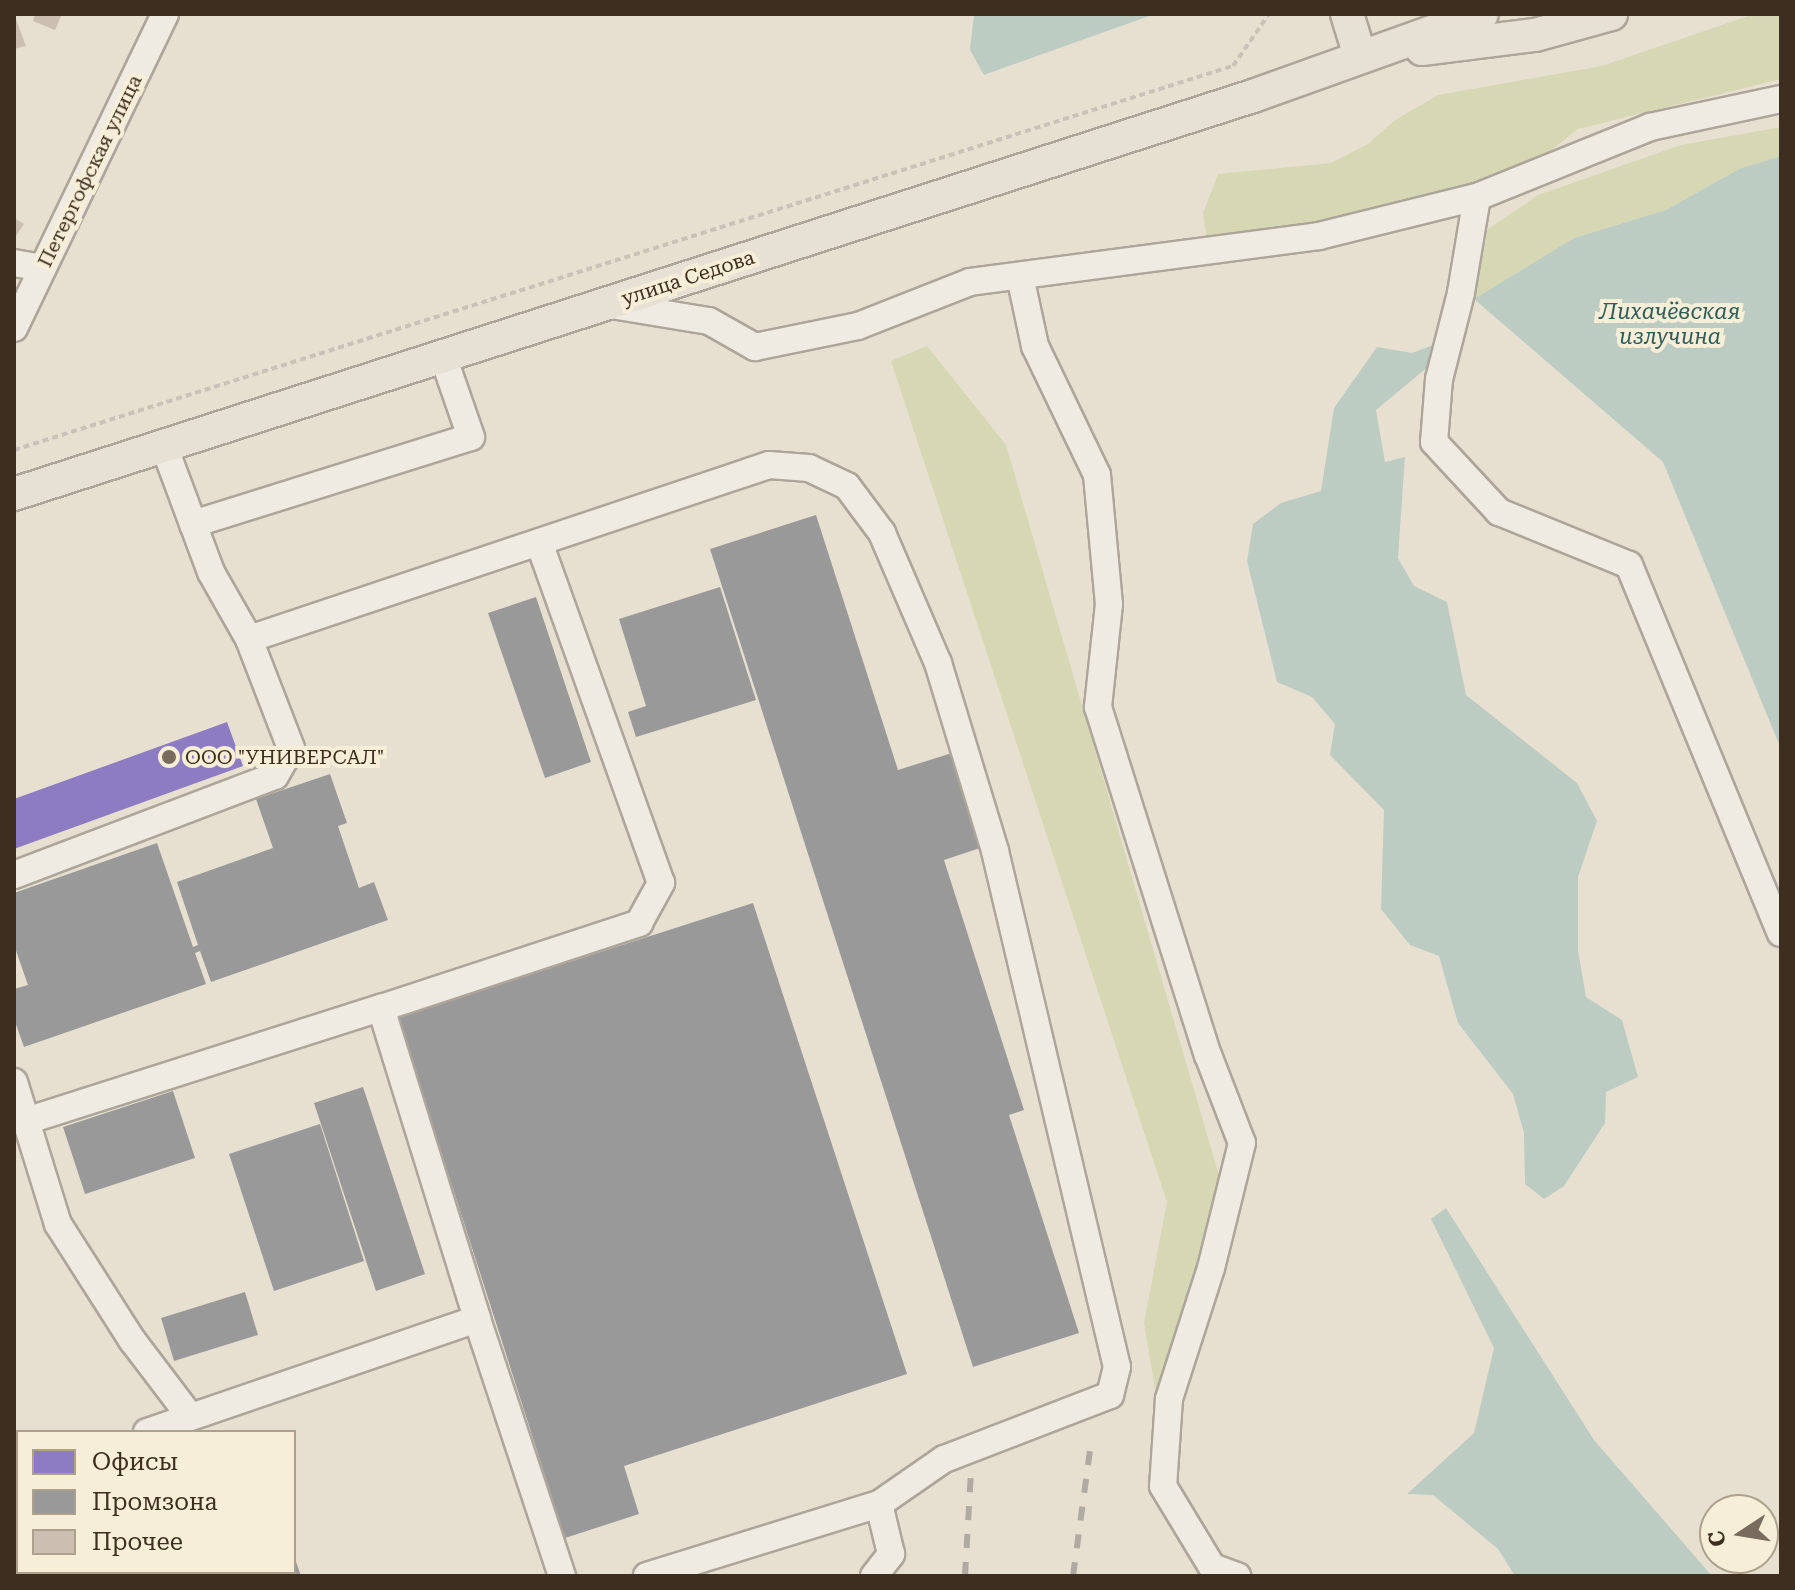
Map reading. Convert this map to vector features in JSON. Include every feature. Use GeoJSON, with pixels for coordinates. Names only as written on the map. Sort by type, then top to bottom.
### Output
{"type":"FeatureCollection","features":[{"type":"Feature","properties":{"kind":"main road"},"geometry":{"type":"LineString","coordinates":[[1347,14],[1360,56]]}},
{"type":"Feature","properties":{"kind":"main road"},"geometry":{"type":"LineString","coordinates":[[1360,56],[1482,14]]}},
{"type":"Feature","properties":{"kind":"main road"},"geometry":{"type":"LineString","coordinates":[[1360,56],[1535,35],[1611,14]]}},
{"type":"Feature","properties":{"kind":"main road","name":"улица Седова"},"geometry":{"type":"LineString","coordinates":[[14,494],[1253,96],[1360,56]]}},
{"type":"Feature","properties":{"kind":"street","name":"Петергофская улица"},"geometry":{"type":"LineString","coordinates":[[14,328],[22,266],[165,14]]}},
{"type":"Feature","properties":{"kind":"street"},"geometry":{"type":"LineString","coordinates":[[605,304],[709,321],[755,347],[858,326],[970,282],[1319,236],[1477,197],[1650,127],[1781,99]]}},
{"type":"Feature","properties":{"kind":"street"},"geometry":{"type":"LineString","coordinates":[[1477,197],[1461,293],[1439,379],[1434,442],[1499,512],[1629,565],[1781,933]]}},
{"type":"Feature","properties":{"kind":"street"},"geometry":{"type":"LineString","coordinates":[[1020,276],[1035,346],[1097,475],[1109,604],[1098,707],[1208,1055],[1242,1143],[1211,1268],[1169,1399],[1163,1486],[1212,1567],[1237,1576]]}},
{"type":"Feature","properties":{"kind":"street"},"geometry":{"type":"LineString","coordinates":[[193,524],[471,437],[443,356]]}},
{"type":"Feature","properties":{"kind":"street"},"geometry":{"type":"LineString","coordinates":[[14,875],[275,776],[291,748],[249,639],[211,572],[164,446]]}},
{"type":"Feature","properties":{"kind":"street"},"geometry":{"type":"LineString","coordinates":[[249,639],[769,465],[809,468],[847,486],[882,533],[938,663],[995,851],[1117,1367],[1110,1395],[944,1459],[879,1504],[647,1576]]}},
{"type":"Feature","properties":{"kind":"street"},"geometry":{"type":"LineString","coordinates":[[26,1121],[639,923],[661,883],[539,542]]}},
{"type":"Feature","properties":{"kind":"street"},"geometry":{"type":"LineString","coordinates":[[381,1008],[477,1319],[562,1576]]}},
{"type":"Feature","properties":{"kind":"street"},"geometry":{"type":"LineString","coordinates":[[14,1082],[58,1224],[132,1340],[189,1415]]}},
{"type":"Feature","properties":{"kind":"street"},"geometry":{"type":"LineString","coordinates":[[152,1430],[477,1319]]}},
{"type":"Feature","properties":{"kind":"street"},"geometry":{"type":"LineString","coordinates":[[874,1576],[891,1554],[879,1504]]}},
{"type":"Feature","properties":{"kind":"path"},"geometry":{"type":"LineString","coordinates":[[14,450],[1233,66],[1269,14]]}},
{"type":"Feature","properties":{"kind":"green space"},"geometry":{"type":"Polygon","coordinates":[[[1754,14],[1781,14],[1781,79],[1578,129],[1532,165],[1461,188],[1315,226],[1207,241],[1203,213],[1218,174],[1331,163],[1368,144],[1395,120],[1438,95],[1602,66],[1754,14]]]}},
{"type":"Feature","properties":{"kind":"green space"},"geometry":{"type":"Polygon","coordinates":[[[1781,127],[1781,156],[1739,169],[1666,210],[1574,238],[1474,299],[1488,229],[1538,195],[1681,145],[1781,127]]]}},
{"type":"Feature","properties":{"kind":"green space"},"geometry":{"type":"Polygon","coordinates":[[[927,346],[1006,445],[1220,1179],[1158,1407],[1144,1323],[1167,1202],[891,361],[927,346]]]}},
{"type":"Feature","properties":{"kind":"water"},"geometry":{"type":"Polygon","coordinates":[[[974,14],[1155,14],[984,75],[970,50],[974,14]]]}},
{"type":"Feature","properties":{"kind":"water","name":"Лихачёвская излучина"},"geometry":{"type":"Polygon","coordinates":[[[1781,156],[1781,749],[1663,462],[1474,299],[1574,238],[1666,210],[1739,169],[1781,156]]]}},
{"type":"Feature","properties":{"kind":"water"},"geometry":{"type":"Polygon","coordinates":[[[1433,345],[1441,356],[1376,410],[1385,462],[1405,457],[1398,558],[1414,586],[1447,602],[1466,695],[1577,783],[1597,821],[1578,877],[1578,950],[1586,997],[1622,1020],[1638,1077],[1606,1092],[1605,1123],[1564,1186],[1544,1199],[1525,1184],[1524,1133],[1513,1094],[1458,1023],[1439,956],[1410,945],[1381,909],[1384,810],[1330,755],[1335,724],[1312,697],[1277,682],[1247,561],[1253,524],[1281,503],[1321,491],[1334,408],[1377,347],[1412,353],[1433,345]]]}},
{"type":"Feature","properties":{"kind":"water"},"geometry":{"type":"Polygon","coordinates":[[[1446,1208],[1594,1440],[1699,1561],[1699,1574],[1712,1576],[1515,1576],[1498,1549],[1433,1495],[1407,1494],[1474,1433],[1494,1348],[1431,1219],[1446,1208]]]}},
{"type":"Feature","properties":{"kind":"building: Офисы"},"geometry":{"type":"Polygon","coordinates":[[[227,722],[243,766],[14,849],[14,799],[227,722]]]}},
{"type":"Feature","properties":{"kind":"building: Промзона"},"geometry":{"type":"Polygon","coordinates":[[[816,515],[898,770],[952,753],[983,847],[944,860],[1024,1110],[1009,1115],[1079,1333],[973,1367],[710,549],[816,515]]]}},
{"type":"Feature","properties":{"kind":"building: Промзона"},"geometry":{"type":"Polygon","coordinates":[[[720,587],[756,700],[636,737],[628,712],[646,706],[619,619],[720,587]]]}},
{"type":"Feature","properties":{"kind":"building: Промзона"},"geometry":{"type":"Polygon","coordinates":[[[536,597],[591,762],[545,778],[488,613],[536,597]]]}},
{"type":"Feature","properties":{"kind":"building: Промзона"},"geometry":{"type":"Polygon","coordinates":[[[330,774],[347,823],[338,826],[359,888],[374,882],[388,920],[211,982],[200,951],[195,953],[206,984],[24,1047],[14,1019],[14,989],[28,985],[14,945],[14,893],[157,843],[193,947],[198,945],[177,882],[273,848],[256,799],[330,774]]]}},
{"type":"Feature","properties":{"kind":"building: Промзона"},"geometry":{"type":"Polygon","coordinates":[[[753,903],[907,1374],[624,1466],[639,1514],[565,1538],[398,1017],[753,903]]]}},
{"type":"Feature","properties":{"kind":"building: Промзона"},"geometry":{"type":"Polygon","coordinates":[[[363,1087],[425,1274],[376,1291],[314,1103],[363,1087]]]}},
{"type":"Feature","properties":{"kind":"building: Промзона"},"geometry":{"type":"Polygon","coordinates":[[[173,1091],[195,1158],[85,1194],[63,1127],[173,1091]]]}},
{"type":"Feature","properties":{"kind":"building: Промзона"},"geometry":{"type":"Polygon","coordinates":[[[320,1124],[364,1261],[274,1291],[229,1154],[320,1124]]]}},
{"type":"Feature","properties":{"kind":"building: Промзона"},"geometry":{"type":"Polygon","coordinates":[[[245,1292],[258,1335],[174,1361],[161,1318],[245,1292]]]}},
{"type":"Feature","properties":{"kind":"building: Промзона"},"geometry":{"type":"Polygon","coordinates":[[[296,1562],[301,1576],[171,1574],[296,1574],[296,1562]]]}},
{"type":"Feature","properties":{"kind":"building: Прочее"},"geometry":{"type":"Polygon","coordinates":[[[14,14],[26,46],[14,49],[14,14]]]}},
{"type":"Feature","properties":{"kind":"building: Прочее"},"geometry":{"type":"Polygon","coordinates":[[[35,14],[62,14],[55,30],[33,21],[35,14]]]}},
{"type":"Feature","properties":{"kind":"building: Прочее"},"geometry":{"type":"Polygon","coordinates":[[[14,218],[24,224],[14,239],[14,218]]]}},
{"type":"Feature","properties":{"kind":"railway"},"geometry":{"type":"LineString","coordinates":[[1073,1576],[1091,1442]]}},
{"type":"Feature","properties":{"kind":"railway"},"geometry":{"type":"LineString","coordinates":[[965,1576],[971,1472]]}},
{"type":"Feature","properties":{"kind":"place","name":"ООО \"УНИВЕРСАЛ\""},"geometry":{"type":"Point","coordinates":[169,757]}}]}
